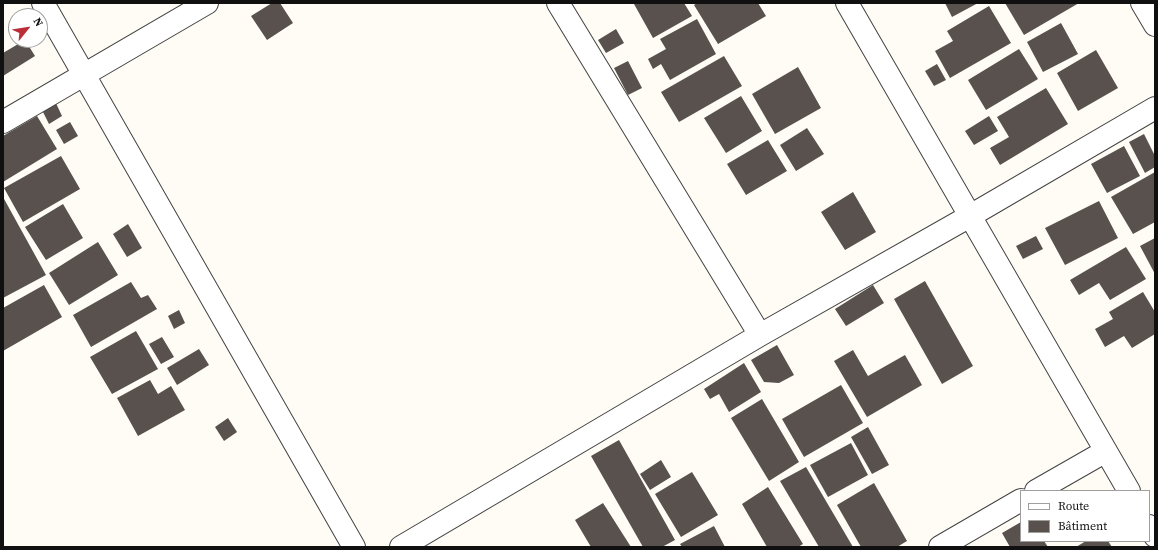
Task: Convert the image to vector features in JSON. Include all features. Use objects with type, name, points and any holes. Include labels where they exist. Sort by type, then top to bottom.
[{"type":"street","points":[[43,3],[354,547]]},
{"type":"street","points":[[3,122],[207,3]]},
{"type":"street","points":[[558,3],[760,335]]},
{"type":"street","points":[[847,3],[1128,490]]},
{"type":"street","points":[[1142,3],[1155,25]]},
{"type":"street","points":[[401,547],[760,335],[970,216],[1155,108]]},
{"type":"street","points":[[1038,490],[1106,451]]},
{"type":"street","points":[[940,547],[1020,501]]},
{"type":"building","points":[[272,3],[280,3],[293,23],[267,40],[251,16]]},
{"type":"building","points":[[684,3],[692,16],[653,38],[634,4]]},
{"type":"building","points":[[697,3],[758,3],[766,16],[718,44],[694,5]]},
{"type":"building","points":[[945,3],[978,3],[952,17]]},
{"type":"building","points":[[1005,3],[1079,3],[1024,35]]},
{"type":"building","points":[[989,6],[1011,43],[950,78],[935,51],[953,41],[947,31]]},
{"type":"building","points":[[697,19],[716,54],[670,80],[661,64],[653,69],[648,59],[666,49],[660,39]]},
{"type":"building","points":[[1061,23],[1078,54],[1043,72],[1027,42]]},
{"type":"building","points":[[616,29],[624,43],[606,53],[598,40]]},
{"type":"building","points":[[11,48],[30,48],[35,56],[3,76],[3,53]]},
{"type":"building","points":[[1019,49],[1038,79],[986,110],[968,80]]},
{"type":"building","points":[[1096,50],[1118,88],[1078,111],[1057,73]]},
{"type":"building","points":[[724,56],[742,86],[679,122],[661,92]]},
{"type":"building","points":[[628,61],[642,88],[628,95],[614,68]]},
{"type":"building","points":[[937,64],[946,80],[934,86],[925,71]]},
{"type":"building","points":[[798,67],[821,108],[775,134],[752,94]]},
{"type":"building","points":[[1046,88],[1068,124],[1000,165],[990,148],[1009,137],[997,117]]},
{"type":"building","points":[[741,96],[762,131],[726,153],[704,118]]},
{"type":"building","points":[[54,99],[62,116],[49,124],[40,106]]},
{"type":"building","points":[[37,116],[57,149],[3,182],[3,136]]},
{"type":"building","points":[[989,116],[998,131],[974,145],[965,131]]},
{"type":"building","points":[[70,122],[78,136],[64,144],[56,130]]},
{"type":"building","points":[[807,128],[824,154],[796,171],[780,145]]},
{"type":"building","points":[[1144,134],[1155,156],[1155,167],[1145,173],[1129,142]]},
{"type":"building","points":[[768,140],[787,171],[746,195],[727,164]]},
{"type":"building","points":[[1124,146],[1140,176],[1107,193],[1091,164]]},
{"type":"building","points":[[61,156],[80,189],[23,222],[4,188]]},
{"type":"building","points":[[1155,172],[1155,222],[1133,234],[1111,197]]},
{"type":"building","points":[[853,192],[876,232],[845,250],[821,212]]},
{"type":"building","points":[[3,197],[46,275],[3,298]]},
{"type":"building","points":[[1099,201],[1118,238],[1065,265],[1045,228]]},
{"type":"building","points":[[63,204],[83,238],[46,260],[25,227]]},
{"type":"building","points":[[128,224],[142,248],[127,257],[113,234]]},
{"type":"building","points":[[1036,236],[1043,249],[1023,259],[1016,246]]},
{"type":"building","points":[[1155,238],[1155,274],[1140,246]]},
{"type":"building","points":[[98,242],[118,275],[69,305],[49,273]]},
{"type":"building","points":[[1126,247],[1146,279],[1110,300],[1099,283],[1079,295],[1070,280]]},
{"type":"building","points":[[925,281],[973,366],[942,384],[894,299]]},
{"type":"building","points":[[131,282],[141,298],[148,295],[157,309],[91,347],[73,315]]},
{"type":"building","points":[[44,285],[62,317],[3,351],[3,308]]},
{"type":"building","points":[[873,285],[884,303],[846,326],[835,309]]},
{"type":"building","points":[[1143,292],[1155,312],[1155,334],[1132,348],[1124,336],[1105,347],[1095,329],[1113,319],[1109,312]]},
{"type":"building","points":[[179,310],[185,323],[174,329],[168,316]]},
{"type":"building","points":[[136,331],[158,369],[112,394],[90,357]]},
{"type":"building","points":[[162,337],[174,357],[161,364],[149,344]]},
{"type":"building","points":[[777,345],[794,375],[779,383],[764,382],[751,360]]},
{"type":"building","points":[[199,349],[209,365],[177,385],[167,368]]},
{"type":"building","points":[[853,350],[868,376],[905,355],[922,385],[867,417],[834,361]]},
{"type":"building","points":[[744,363],[761,392],[729,412],[719,394],[710,399],[704,389]]},
{"type":"building","points":[[150,380],[158,394],[171,386],[185,410],[138,436],[117,398]]},
{"type":"building","points":[[841,385],[863,423],[804,457],[782,419]]},
{"type":"building","points":[[762,399],[799,462],[769,481],[731,418]]},
{"type":"building","points":[[228,418],[237,432],[224,441],[215,427]]},
{"type":"building","points":[[868,427],[889,465],[872,474],[851,437]]},
{"type":"building","points":[[619,440],[675,540],[662,547],[643,547],[591,456]]},
{"type":"building","points":[[851,443],[868,475],[828,497],[810,465]]},
{"type":"building","points":[[661,460],[671,477],[650,490],[640,474]]},
{"type":"building","points":[[806,467],[853,547],[819,547],[780,481]]},
{"type":"building","points":[[692,472],[718,515],[681,537],[655,494]]},
{"type":"building","points":[[874,483],[907,541],[897,547],[861,547],[837,505]]},
{"type":"building","points":[[768,487],[803,544],[798,547],[767,547],[742,504]]},
{"type":"building","points":[[603,503],[631,547],[591,547],[575,520]]},
{"type":"building","points":[[1020,523],[1020,542],[1045,542],[1048,547],[1010,547],[1002,533]]},
{"type":"building","points":[[714,526],[725,547],[682,547],[680,544]]},
{"type":"building","points":[[1084,542],[1109,542],[1112,547],[1076,547]]}]
